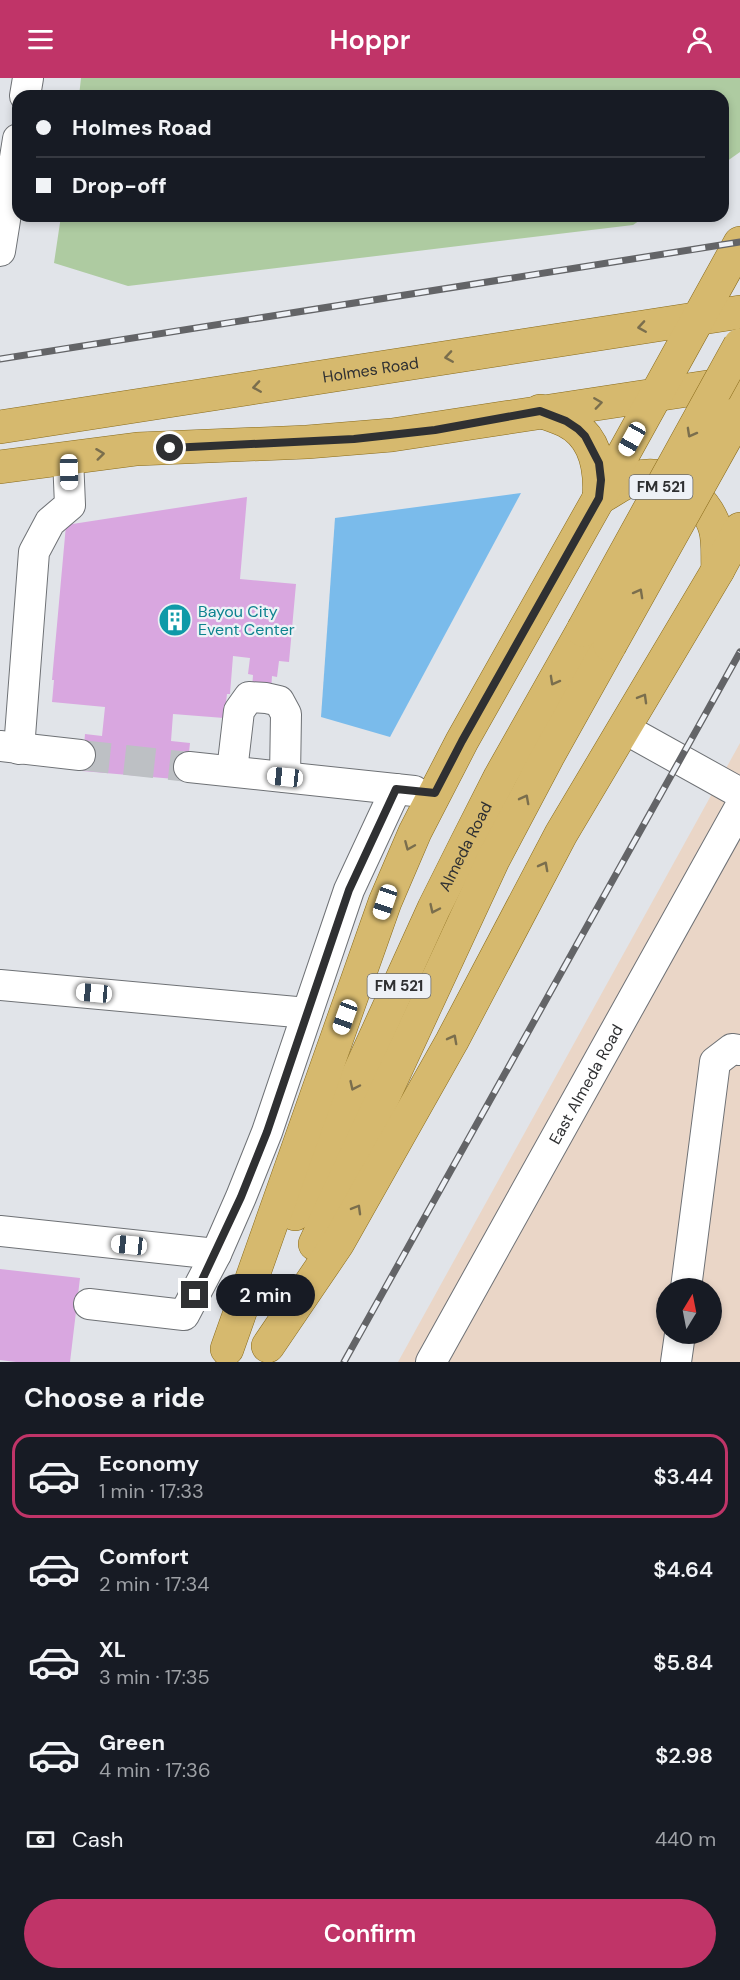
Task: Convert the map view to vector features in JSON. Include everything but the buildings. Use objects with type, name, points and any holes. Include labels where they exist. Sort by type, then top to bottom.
[{"type":"main road","points":[[224,1356],[385,902],[415,832],[462,741],[740,243]]},
{"type":"main road","name":"Holmes Road","points":[[0,427],[740,312]]},
{"type":"main road","name":"Almeda Road","points":[[264,1354],[488,870],[548,756],[596,637],[740,345]]},
{"type":"main road","points":[[0,466],[137,449],[354,439],[435,430],[540,411],[656,396],[740,382]]},
{"type":"main road","points":[[540,411],[566,421],[585,436],[599,463],[601,480],[599,498]]},
{"type":"main road","points":[[0,445],[86,429],[97,412]]},
{"type":"main road","name":"Almeda Road","points":[[224,1356],[270,1267],[434,908],[500,777],[596,637],[740,412]]},
{"type":"main road","points":[[599,498],[636,478],[656,476],[681,485],[708,512],[716,530],[718,570]]},
{"type":"main road","points":[[264,1354],[338,1243],[452,1041],[561,834],[625,729],[740,530]]},
{"type":"street","points":[[0,251],[12,176]]},
{"type":"street","points":[[68,458],[70,506],[50,522],[34,552],[9,748],[80,755]]},
{"type":"street","points":[[232,771],[239,711],[249,698],[266,698],[279,701],[286,714],[285,777]]},
{"type":"street","points":[[625,729],[740,793]]},
{"type":"street","points":[[189,767],[435,793]]},
{"type":"street","points":[[89,1304],[184,1315],[216,1254],[241,1197],[267,1132],[349,890],[396,789]]},
{"type":"street","name":"East Almeda Road","points":[[431,1362],[740,807]]},
{"type":"street","points":[[0,985],[307,1013]]},
{"type":"street","points":[[687,1278],[715,1062],[732,1049],[740,1050]]},
{"type":"street","points":[[267,1132],[300,1142]]},
{"type":"street","points":[[0,1231],[216,1254]]},
{"type":"street","points":[[676,1362],[679,1344]]},
{"type":"shaded area","points":[[740,743],[740,1362],[398,1362]]},
{"type":"green space","points":[[81,78],[740,78],[740,152],[729,160],[729,90],[80,90]]},
{"type":"green space","points":[[60,222],[637,222],[633,225],[128,286],[54,263]]},
{"type":"water","points":[[521,493],[390,737],[321,717],[335,518]]},
{"type":"tunnel","points":[[80,755],[189,767]]},
{"type":"railway","points":[[0,359],[740,242]]},
{"type":"railway","points":[[344,1362],[740,652]]},
{"type":"place","name":"Bayou City Event Center","points":[[175,620]]},
{"type":"route","points":[[170,448],[354,439],[435,430],[540,411],[566,421],[585,436],[599,463],[601,480],[599,498],[435,793],[396,789],[349,890],[267,1132],[216,1254],[195,1295]]}]
